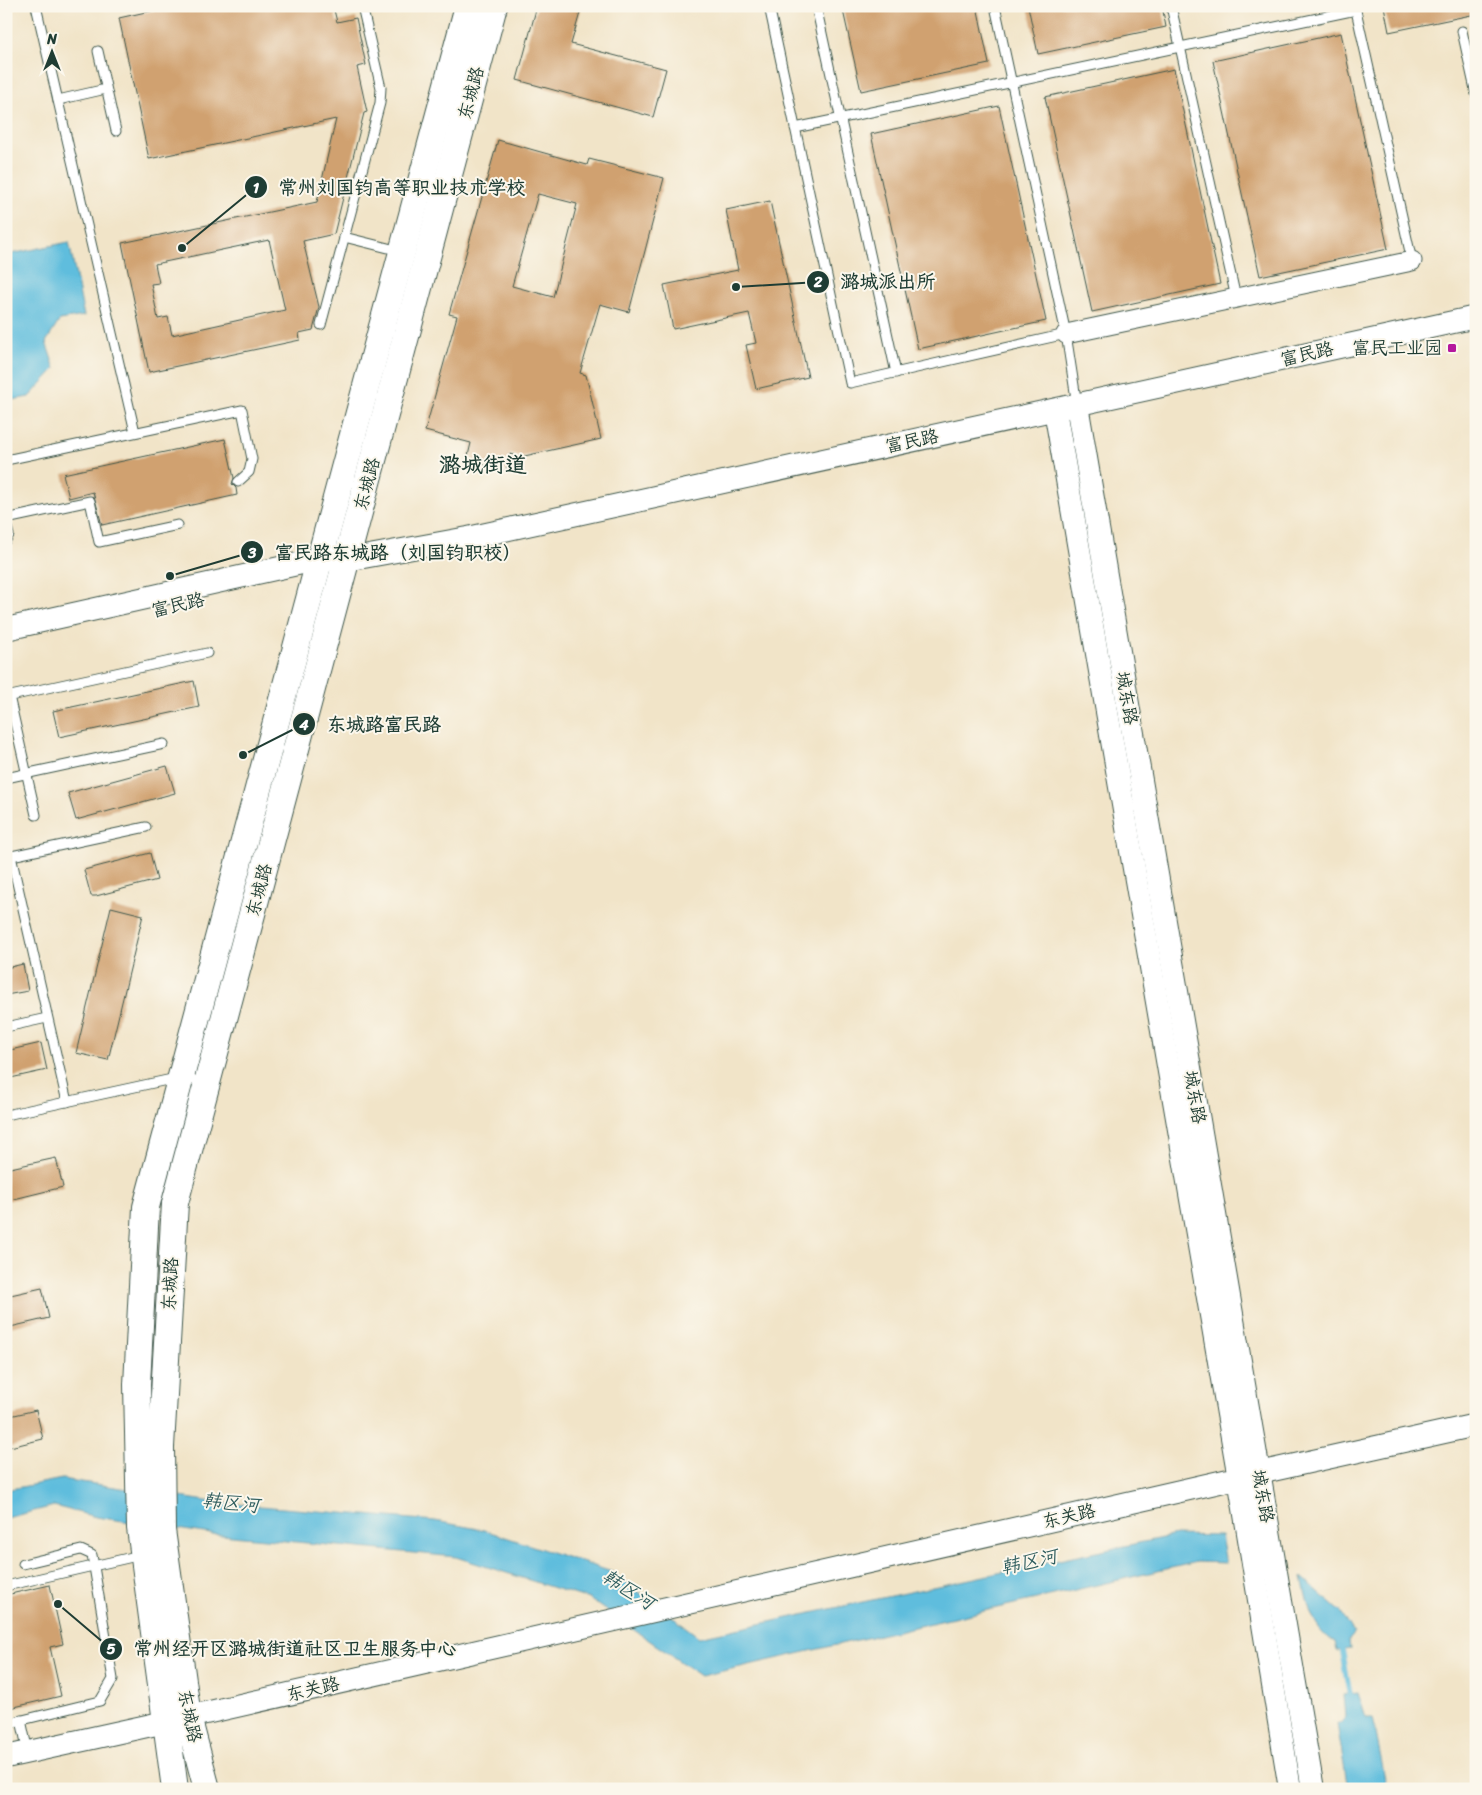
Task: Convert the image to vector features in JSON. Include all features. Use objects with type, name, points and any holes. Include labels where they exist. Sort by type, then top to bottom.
[{"type":"main road","name":"东城路","points":[[175,1789],[177,1720],[151,1529],[150,1490],[137,1385],[146,1207],[468,6]]},
{"type":"main road","name":"东城路","points":[[150,1490],[161,1447],[175,1203],[494,6]]},
{"type":"main road","name":"东城路","points":[[151,1529],[144,1554],[177,1720],[207,1789]]},
{"type":"street","points":[[1066,334],[1412,261]]},
{"type":"street","name":"富民路","points":[[6,643],[347,560],[468,538],[1476,317]]},
{"type":"street","name":"城东路","points":[[1077,405],[1249,1476],[1290,1789]]},
{"type":"street","name":"城东路","points":[[1055,410],[1249,1476],[1313,1789]]},
{"type":"street","name":"富民路","points":[[6,629],[318,567]]},
{"type":"street","name":"东关路","points":[[6,1757],[177,1720],[663,1608],[1476,1425]]},
{"type":"lane","points":[[36,6],[135,432]]},
{"type":"lane","points":[[320,325],[380,103],[381,88],[362,6]]},
{"type":"lane","points":[[769,6],[850,383],[1066,334]]},
{"type":"lane","points":[[816,6],[896,373]]},
{"type":"lane","points":[[995,6],[1066,334],[1077,405]]},
{"type":"lane","points":[[1171,6],[1236,298]]},
{"type":"lane","points":[[795,128],[1356,8],[1412,261]]},
{"type":"lane","points":[[1462,31],[1476,94]]},
{"type":"lane","points":[[98,51],[116,131]]},
{"type":"lane","points":[[58,100],[106,89]]},
{"type":"lane","points":[[344,237],[402,251]]},
{"type":"lane","points":[[6,460],[242,410],[252,459],[249,472],[238,482]]},
{"type":"lane","points":[[6,540],[9,535],[6,521],[90,501],[99,542],[178,525]]},
{"type":"lane","points":[[36,815],[7,697],[207,653]]},
{"type":"lane","points":[[6,778],[164,744]]},
{"type":"lane","points":[[67,1102],[8,857],[146,826]]},
{"type":"lane","points":[[6,1027],[47,1018]]},
{"type":"lane","points":[[6,1115],[181,1077],[207,1083]]},
{"type":"lane","points":[[6,1724],[100,1701],[113,1680],[92,1555],[81,1550],[23,1564]]},
{"type":"lane","points":[[6,1586],[144,1554]]},
{"type":"lane","points":[[21,1720],[28,1752]]},
{"type":"water","points":[[69,242],[84,316],[60,320],[46,342],[55,369],[29,397],[6,401],[6,255]]},
{"type":"water","points":[[62,1479],[213,1502],[435,1521],[484,1530],[612,1572],[699,1637],[1176,1535],[1221,1536],[1226,1563],[1197,1562],[701,1676],[589,1599],[456,1557],[211,1534],[96,1517],[54,1506],[6,1518],[6,1490]]},
{"type":"water","points":[[1302,1577],[1341,1612],[1354,1634],[1349,1640],[1350,1649],[1337,1651],[1335,1642],[1327,1637],[1315,1623]]},
{"type":"water","points":[[1358,1693],[1365,1715],[1367,1718],[1373,1718],[1387,1789],[1348,1789],[1337,1724],[1342,1723],[1345,1717],[1343,1695]]},
{"type":"building","points":[[173,6],[333,6],[337,22],[356,18],[366,65],[357,67],[367,112],[364,113],[334,234],[303,241],[319,307],[313,330],[299,333],[300,340],[149,372],[122,243],[317,202],[336,119],[149,159],[119,18]],"holes":[[[269,240],[285,310],[172,335],[168,317],[158,319],[151,284],[159,283],[155,264]]]},
{"type":"building","points":[[537,6],[582,6],[571,44],[666,69],[653,117],[517,80]]},
{"type":"building","points":[[842,6],[977,6],[989,64],[861,91]]},
{"type":"building","points":[[1028,6],[1162,6],[1166,27],[1038,54]]},
{"type":"building","points":[[1384,6],[1476,6],[1476,14],[1389,32]]},
{"type":"building","points":[[1341,33],[1388,249],[1260,276],[1213,61]]},
{"type":"building","points":[[1174,69],[1220,284],[1092,312],[1045,97]]},
{"type":"building","points":[[999,106],[1046,321],[918,349],[871,134]]},
{"type":"building","points":[[498,140],[587,165],[589,159],[664,178],[629,312],[600,304],[580,373],[586,375],[601,439],[520,457],[510,454],[506,471],[467,460],[471,443],[425,431],[457,316],[449,314]],"holes":[[[538,194],[577,204],[553,297],[512,286]]]},
{"type":"building","points":[[770,201],[808,377],[756,389],[746,345],[756,343],[749,313],[673,329],[664,285],[738,270],[726,210]]},
{"type":"building","points":[[225,439],[234,478],[232,484],[236,488],[237,495],[102,525],[93,492],[69,498],[63,474]]},
{"type":"building","points":[[194,681],[199,707],[59,737],[53,711]]},
{"type":"building","points":[[167,766],[175,793],[76,820],[68,793]]},
{"type":"building","points":[[150,853],[157,880],[91,896],[84,870]]},
{"type":"building","points":[[111,907],[143,915],[108,1060],[76,1053]]},
{"type":"building","points":[[23,964],[28,991],[6,995],[6,968]]},
{"type":"building","points":[[41,1043],[47,1070],[6,1079],[6,1051]]},
{"type":"building","points":[[56,1158],[63,1187],[6,1201],[6,1169]]},
{"type":"building","points":[[42,1288],[49,1318],[6,1328],[6,1296]]},
{"type":"building","points":[[36,1410],[43,1439],[6,1448],[6,1417]]},
{"type":"building","points":[[50,1585],[63,1644],[50,1647],[61,1696],[6,1709],[6,1595]]},
{"type":"waterway","name":"韩区河","points":[[1341,1643],[1351,1699]]},
{"type":"place","name":"常州刘国钧高等职业技术学校","points":[[182,248]]},
{"type":"place","name":"潞城派出所","points":[[736,287]]},
{"type":"place","name":"富民工业园","points":[[1452,348]]},
{"type":"place","name":"富民路东城路（刘国钧职校）","points":[[170,576]]},
{"type":"place","name":"东城路富民路","points":[[243,755]]},
{"type":"place","name":"常州经开区潞城街道社区卫生服务中心","points":[[58,1604]]},
{"type":"district","name":"潞城街道","points":[[483,464]]}]
